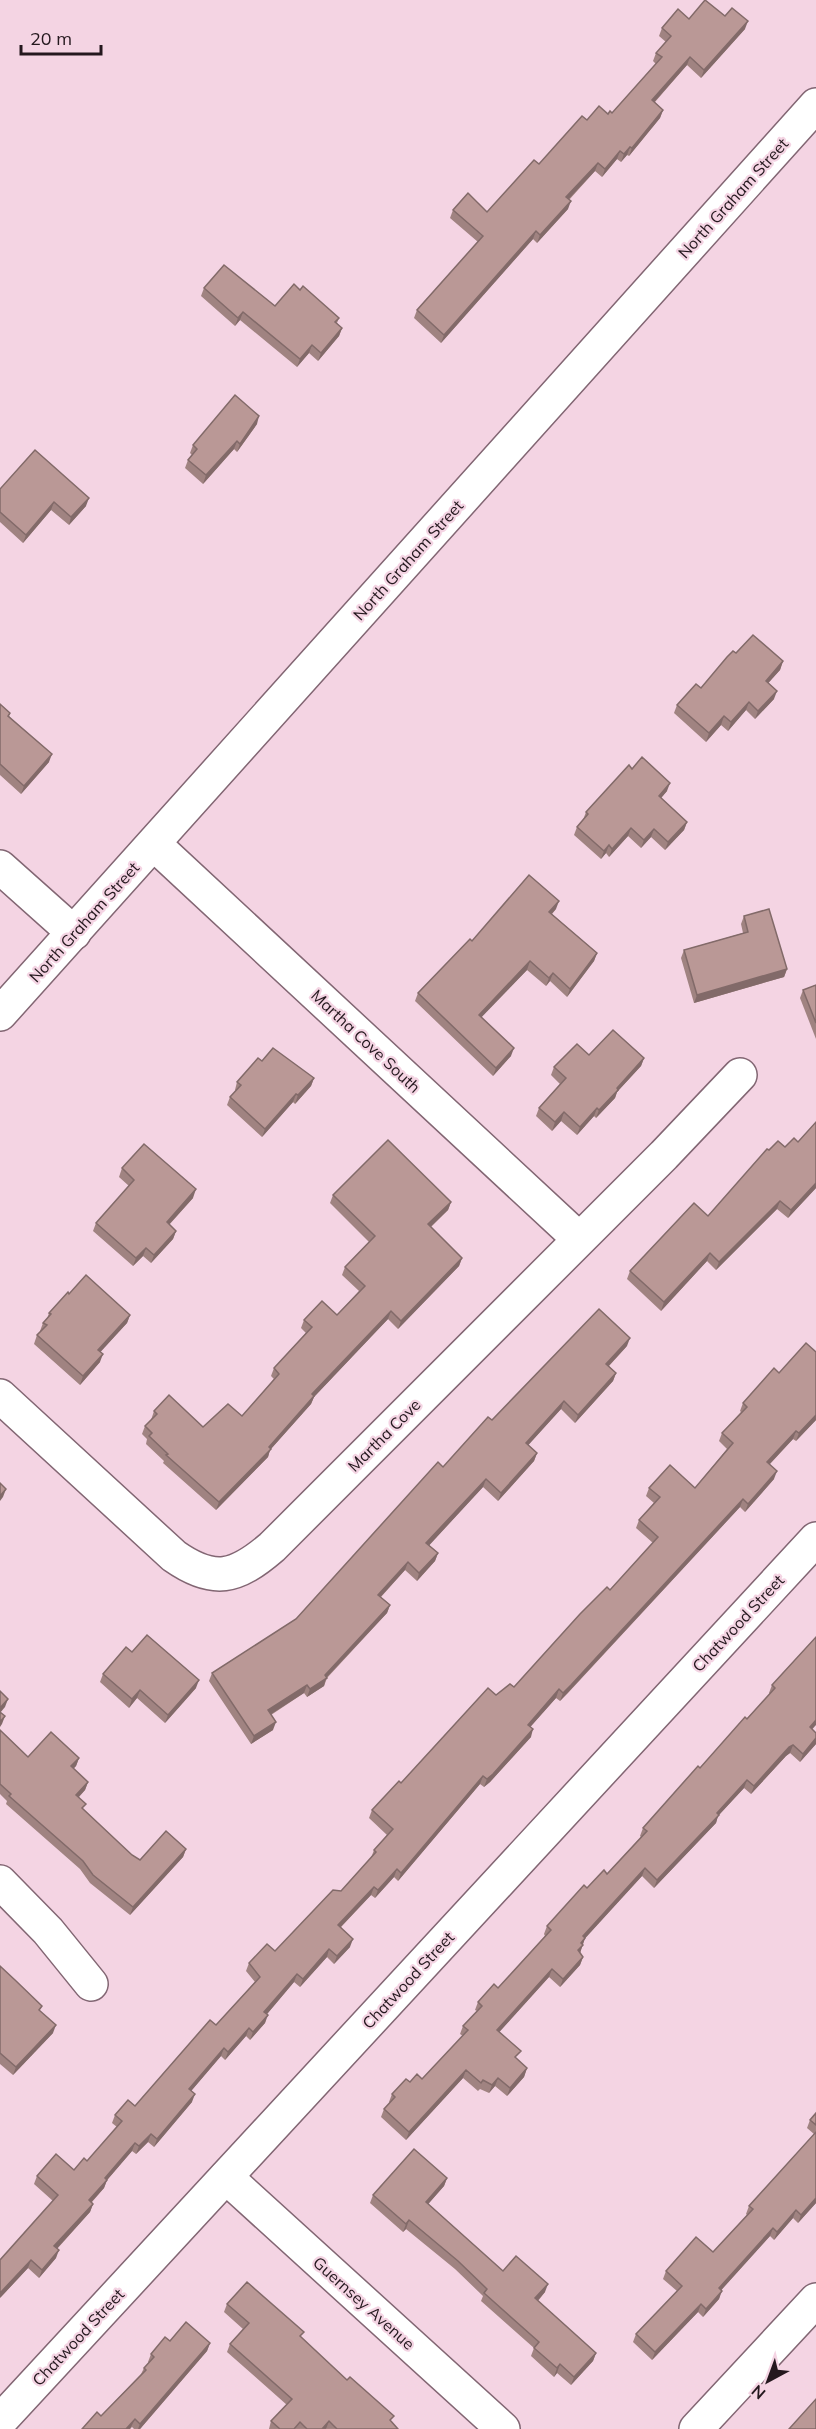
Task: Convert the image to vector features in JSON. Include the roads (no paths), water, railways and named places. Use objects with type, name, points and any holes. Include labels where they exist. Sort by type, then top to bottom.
[{"type":"street","name":"North Graham Street","points":[[0,1014],[816,105]]},
{"type":"street","name":"Martha Cove South","points":[[154,844],[578,1238]]},
{"type":"street","points":[[0,867],[74,933]]},
{"type":"street","name":"Martha Cove","points":[[0,1396],[174,1556],[204,1574],[231,1573],[253,1564],[578,1238],[664,1155],[740,1075]]},
{"type":"street","name":"Chatwood Street","points":[[0,2421],[816,1539]]},
{"type":"street","points":[[0,1882],[48,1931],[90,1984]]},
{"type":"street","name":"Guernsey Avenue","points":[[226,2177],[503,2429]]},
{"type":"street","points":[[696,2429],[816,2300]]}]
